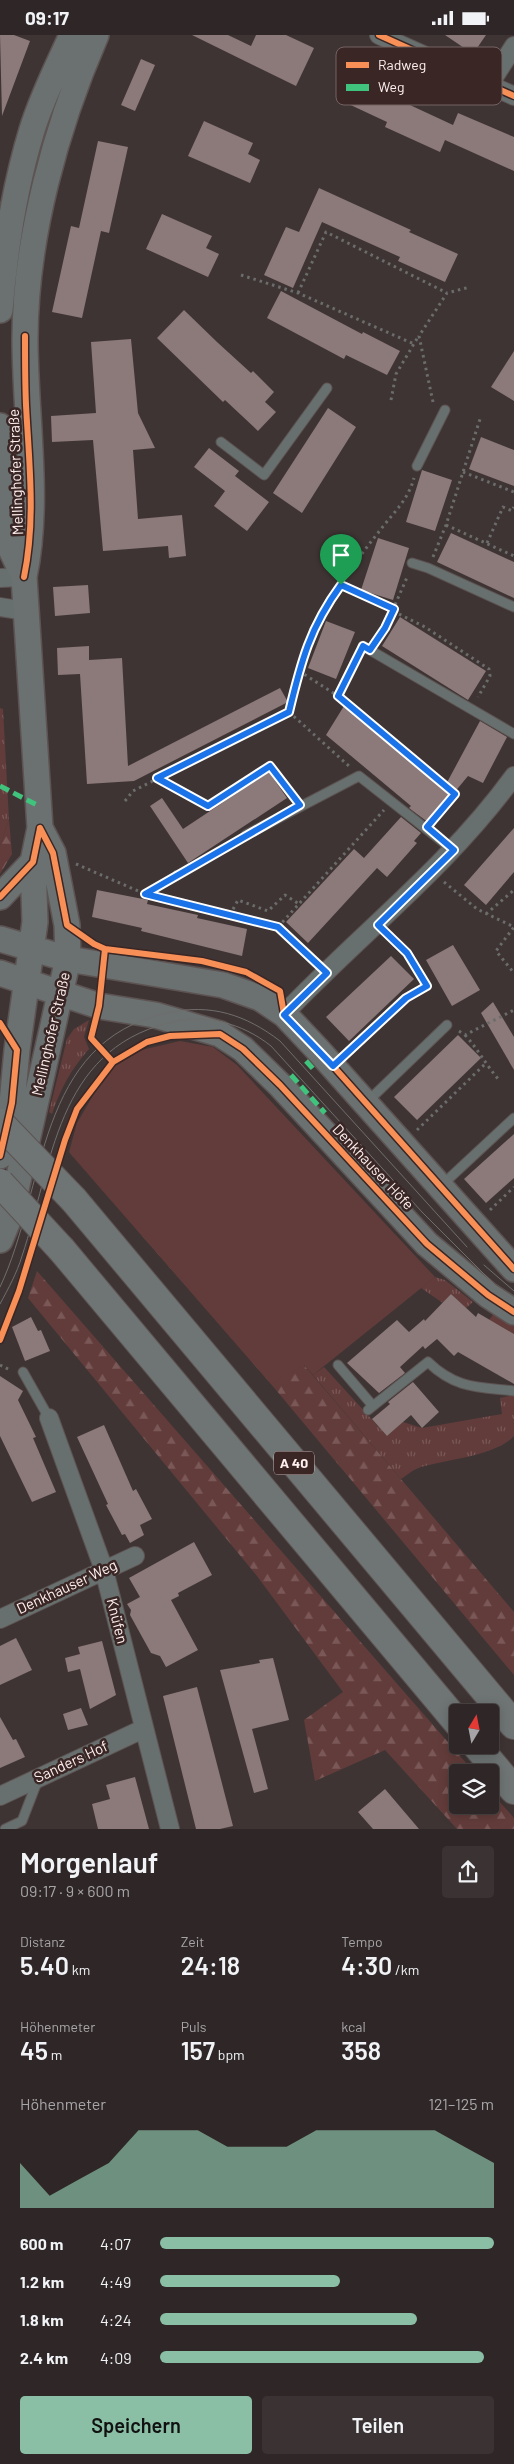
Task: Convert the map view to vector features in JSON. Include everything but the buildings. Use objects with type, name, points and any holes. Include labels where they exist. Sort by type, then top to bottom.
[{"type":"highway","name":"A 40","points":[[0,1123],[74,1200],[514,1725]]},
{"type":"highway","name":"A 40","points":[[0,1183],[62,1250],[449,1712]]},
{"type":"highway","points":[[484,1754],[514,1790]]},
{"type":"main road","points":[[0,310],[5,249],[32,129],[72,35]]},
{"type":"main road","name":"Mellinghofer Straße","points":[[12,577],[30,543],[32,505],[26,403],[25,336],[30,270],[40,207],[65,115],[96,35]]},
{"type":"main road","name":"Mellinghofer Straße","points":[[0,426],[7,534],[12,577],[26,611],[43,857],[32,950],[17,1049],[12,1103],[0,1156]]},
{"type":"main road","points":[[0,897],[43,857]]},
{"type":"main road","name":"Mellinghofer Straße","points":[[0,1240],[10,1216],[62,995],[68,959],[67,925],[43,857]]},
{"type":"main road","points":[[0,939],[32,950],[68,959],[223,985],[260,998],[284,1015],[333,1066],[473,1226],[514,1269]]},
{"type":"main road","name":"Denkhauser Höfe","points":[[0,973],[99,1006],[177,1021],[220,1034],[243,1049],[280,1085],[427,1244],[488,1295],[514,1312]]},
{"type":"main road","points":[[0,1023],[17,1049]]},
{"type":"street","points":[[380,35],[406,47]]},
{"type":"street","points":[[502,65],[514,46]]},
{"type":"street","points":[[502,91],[514,96]]},
{"type":"street","points":[[0,607],[26,611]]},
{"type":"street","points":[[284,1015],[432,873],[454,850],[514,776]]},
{"type":"street","name":"Knüfen","points":[[49,1418],[104,1570],[170,1829]]},
{"type":"street","name":"Denkhauser Weg","points":[[0,1619],[135,1556]]},
{"type":"street","name":"Sanders Hof","points":[[0,1796],[143,1729]]},
{"type":"lane","points":[[221,442],[264,475],[327,388]]},
{"type":"lane","points":[[417,466],[445,410]]},
{"type":"lane","points":[[412,563],[428,568],[514,607]]},
{"type":"lane","points":[[366,648],[514,734]]},
{"type":"lane","points":[[246,835],[300,805],[359,776],[427,827],[454,850]]},
{"type":"lane","points":[[366,1103],[447,1025]]},
{"type":"lane","points":[[440,1187],[514,1118]]},
{"type":"lane","points":[[338,1365],[370,1408],[428,1362],[438,1372],[461,1384],[514,1391]]},
{"type":"lane","points":[[23,1372],[49,1418]]},
{"type":"lane","points":[[6,1829],[22,1821],[39,1777]]},
{"type":"path","points":[[298,293],[326,232],[447,293],[470,287]]},
{"type":"path","points":[[241,275],[298,293],[414,344]]},
{"type":"path","points":[[391,400],[396,374],[447,293]]},
{"type":"path","points":[[419,336],[435,408]]},
{"type":"path","points":[[428,568],[446,525],[481,415]]},
{"type":"path","points":[[125,801],[132,791],[289,712],[310,636],[324,609],[380,529],[403,503],[410,491],[417,466]]},
{"type":"path","points":[[463,472],[514,492]]},
{"type":"path","points":[[487,543],[503,507],[512,511],[514,507]]},
{"type":"path","points":[[446,525],[514,556]]},
{"type":"path","points":[[338,696],[366,648],[385,628],[412,563]]},
{"type":"path","points":[[341,585],[394,609],[488,669],[490,676],[471,709]]},
{"type":"path","points":[[299,671],[338,696],[455,794],[427,827]]},
{"type":"path","points":[[289,712],[359,776]]},
{"type":"path","points":[[157,778],[208,806],[270,766],[300,805]]},
{"type":"path","points":[[278,927],[382,813]]},
{"type":"path","points":[[145,894],[246,835]]},
{"type":"path","points":[[43,857],[145,894],[278,927],[327,973]]},
{"type":"path","points":[[174,871],[178,875]]},
{"type":"path","points":[[432,873],[486,913],[514,927],[496,951],[514,973]]},
{"type":"path","points":[[486,913],[514,890]]},
{"type":"path","points":[[230,915],[238,900],[268,911],[285,895],[299,904]]},
{"type":"path","points":[[333,1066],[406,998],[428,988],[407,953],[378,925]]},
{"type":"path","points":[[465,1035],[514,1010]]},
{"type":"path","points":[[447,1025],[465,1035],[482,1055],[485,1064],[499,1080]]},
{"type":"path","points":[[402,1144],[485,1064]]},
{"type":"path","points":[[473,1226],[514,1187]]},
{"type":"green space","points":[[0,708],[3,709],[9,820],[0,845]]},
{"type":"green space","points":[[9,820],[12,854],[0,874],[0,845]]},
{"type":"green space","points":[[89,1020],[84,1037],[89,1049],[67,1079],[52,1114],[49,1112],[67,1039],[74,1029]]},
{"type":"green space","points":[[180,1041],[213,1047],[237,1065],[435,1277],[313,1375],[304,1365],[271,1384],[69,1152],[77,1123],[95,1092],[116,1064],[137,1051]]},
{"type":"green space","points":[[69,1152],[304,1365],[514,1612],[514,1675],[271,1384]]},
{"type":"green space","points":[[37,1271],[449,1743],[449,1754],[458,1754],[467,1764],[449,1764],[449,1814],[499,1814],[499,1801],[514,1818],[514,1829],[457,1829],[385,1750],[315,1781],[304,1720],[343,1692],[257,1576],[28,1298]]},
{"type":"green space","points":[[435,1277],[445,1280],[473,1302],[466,1308],[451,1294],[443,1303],[421,1288]]},
{"type":"green space","points":[[496,1311],[514,1322],[514,1334],[489,1320]]},
{"type":"green space","points":[[324,1367],[387,1436],[403,1422],[422,1428],[502,1414],[500,1398],[514,1395],[514,1436],[506,1443],[495,1448],[470,1456],[421,1467],[401,1479],[313,1375]]},
{"type":"tram line","points":[[0,1287],[15,1248],[52,1124],[69,1086],[92,1054],[124,1029],[167,1013],[183,1010],[213,1011],[241,1018],[280,1041],[467,1247]]},
{"type":"tram line","points":[[0,1304],[20,1262],[52,1149],[65,1115],[81,1085],[102,1059],[131,1038],[168,1023],[196,1019],[222,1022],[235,1026],[248,1031],[271,1046],[422,1212],[500,1290],[514,1301]]},
{"type":"tram line","points":[[484,1265],[514,1291]]},
{"type":"marked path","points":[[0,786],[37,805]]},
{"type":"marked path","points":[[306,1061],[315,1071]]},
{"type":"marked path","points":[[291,1075],[325,1113]]},
{"type":"cycle path","points":[[379,35],[406,47]]},
{"type":"cycle path","points":[[502,91],[514,96]]},
{"type":"cycle path","points":[[24,577],[28,555],[31,512],[25,336]]},
{"type":"cycle path","points":[[40,828],[53,853],[67,925],[94,944],[105,949],[99,1006],[91,1038],[113,1062]]},
{"type":"cycle path","points":[[0,897],[33,862],[40,828]]},
{"type":"cycle path","points":[[105,949],[202,961],[246,972],[280,991],[284,1014],[333,1066],[514,1269]]},
{"type":"cycle path","points":[[0,1023],[17,1050],[12,1103],[0,1156]]},
{"type":"cycle path","points":[[0,1340],[19,1291],[65,1140],[77,1109],[113,1062],[147,1042],[170,1036],[220,1034],[243,1049],[280,1085],[427,1244],[488,1295],[514,1312]]},
{"type":"route","points":[[341,585],[394,609],[385,628],[370,650],[363,646],[338,696],[455,794],[427,827],[454,850],[378,925],[407,953],[427,986],[406,998],[333,1066],[284,1015],[307,990],[327,973],[304,949],[278,927],[145,894],[300,805],[270,766],[208,806],[157,778],[289,712],[310,636],[324,609],[341,585]]}]
